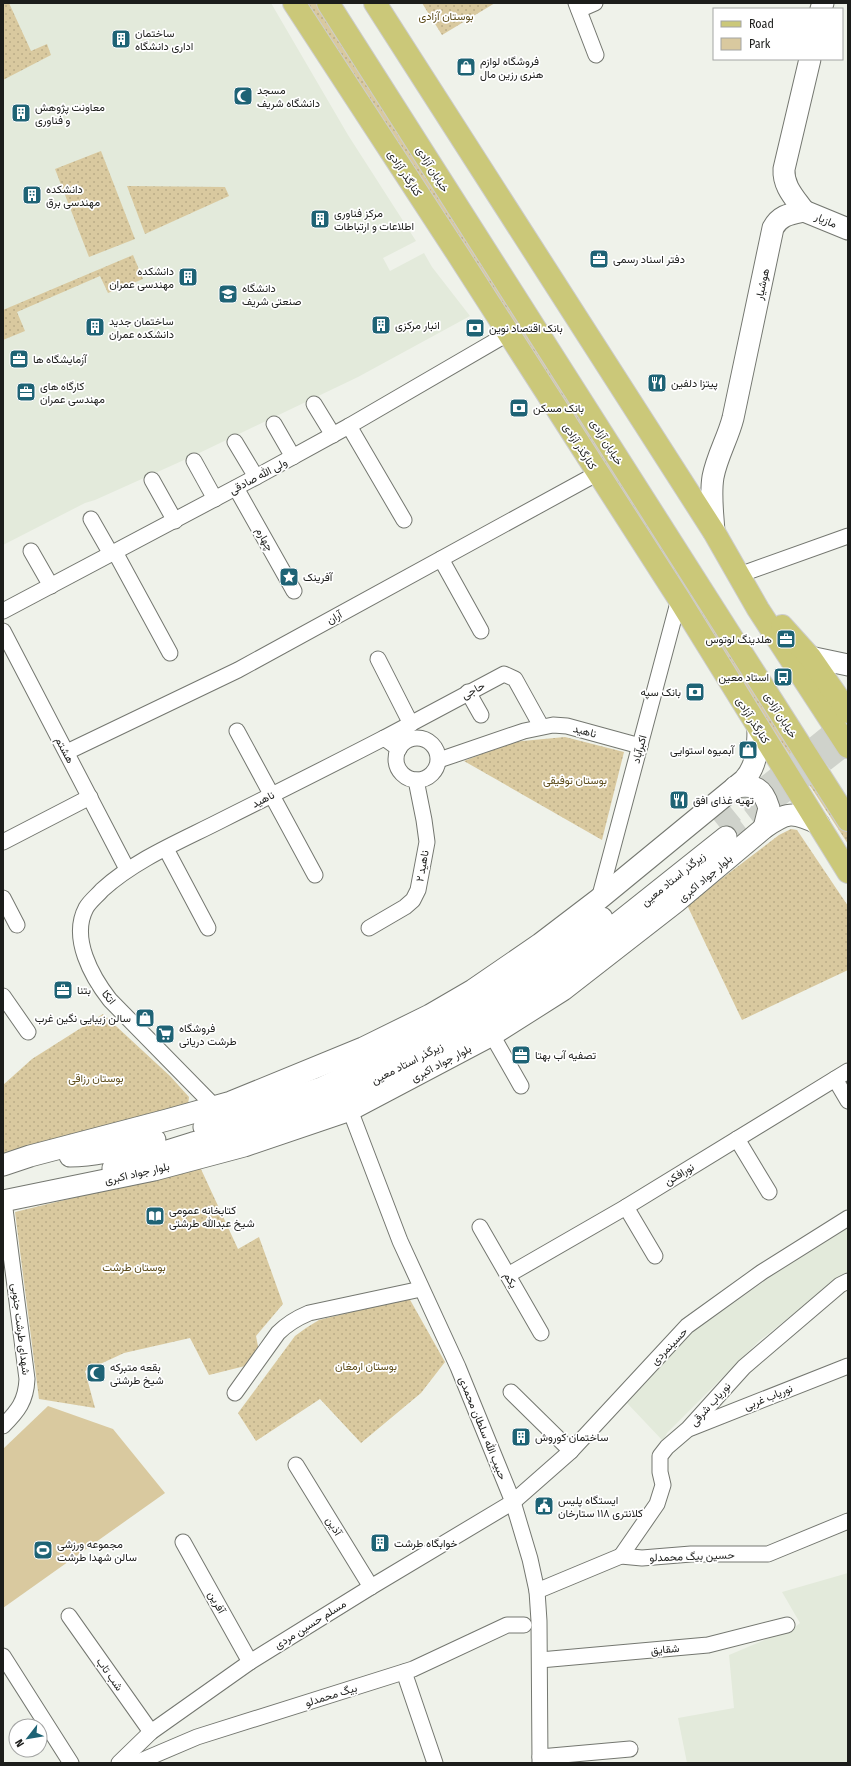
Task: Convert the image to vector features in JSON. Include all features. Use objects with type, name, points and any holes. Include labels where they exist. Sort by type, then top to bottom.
[{"type":"main road","name":"کنارگذر آزادی","points":[[294,3],[679,599],[848,872]]},
{"type":"main road","points":[[302,3],[312,33]]},
{"type":"main road","name":"خیابان آزادی","points":[[328,3],[848,820]]},
{"type":"main road","points":[[375,3],[714,532],[758,609],[848,747]]},
{"type":"main road","points":[[804,211],[786,186],[784,169],[810,60]]},
{"type":"main road","name":"هوشیار","points":[[714,532],[711,492],[713,476],[733,418],[773,228],[778,220],[783,216],[804,211]]},
{"type":"main road","name":"مازیار","points":[[804,211],[848,229]]},
{"type":"main road","points":[[758,609],[782,627],[810,657],[848,712]]},
{"type":"main road","points":[[810,657],[848,665]]},
{"type":"main road","points":[[3,1165],[30,1156],[215,1107],[363,1048],[443,1008],[500,972],[599,898],[735,787],[750,773],[758,746],[758,728]]},
{"type":"main road","points":[[735,787],[748,785],[762,793],[769,808],[764,828]]},
{"type":"main road","name":"بلوار جواد اکبری","points":[[4,1201],[169,1166],[244,1146],[350,1110],[492,1035],[569,986],[676,902],[779,817],[791,814],[806,817],[819,824]]},
{"type":"main road","name":"زیرگذر استاد معین","points":[[30,1156],[85,1156],[190,1131],[320,1088],[380,1061],[413,1045],[519,981],[627,899],[722,831],[549,978],[500,1011],[421,1058],[339,1096],[275,1122],[144,1157],[39,1194]]},
{"type":"street","points":[[595,3],[578,6],[596,55]]},
{"type":"street","name":"ولی الله صادقی","points":[[3,611],[175,521],[350,426],[509,334]]},
{"type":"street","points":[[314,404],[333,435]]},
{"type":"street","points":[[274,424],[293,457]]},
{"type":"street","points":[[350,426],[404,520]]},
{"type":"street","points":[[235,442],[256,477]]},
{"type":"street","points":[[194,461],[215,499]]},
{"type":"street","name":"آران","points":[[66,752],[238,670],[598,473]]},
{"type":"street","points":[[152,480],[175,521]]},
{"type":"street","name":"چهارم","points":[[236,488],[294,591]]},
{"type":"street","points":[[92,519],[170,653]]},
{"type":"street","points":[[739,575],[848,536]]},
{"type":"street","points":[[31,551],[51,586]]},
{"type":"street","points":[[442,559],[481,631]]},
{"type":"street","name":"اکبرآباد","points":[[599,898],[679,599]]},
{"type":"street","name":"هشتم","points":[[3,631],[127,869]]},
{"type":"street","points":[[378,659],[411,724]]},
{"type":"street","name":"حاجی","points":[[384,738],[504,674],[515,679],[541,726]]},
{"type":"street","points":[[468,692],[481,715]]},
{"type":"street","name":"ناهید","points":[[438,760],[541,726],[553,725],[567,726],[640,746]]},
{"type":"street","points":[[238,731],[315,875]]},
{"type":"street","points":[[384,738],[399,749]]},
{"type":"street","name":"ناهید","points":[[127,869],[384,738]]},
{"type":"street","points":[[423,739],[430,742],[434,747],[438,760],[437,767],[429,777],[416,780],[409,779],[399,769],[396,756],[403,744],[409,740],[423,739]]},
{"type":"street","name":"ناهید ۲","points":[[369,928],[405,907],[413,900],[418,890],[427,842],[416,780]]},
{"type":"street","points":[[3,842],[90,797]]},
{"type":"street","points":[[166,849],[208,928]]},
{"type":"street","name":"اتکا","points":[[127,869],[92,900],[86,908],[80,926],[82,942],[88,963],[102,989],[110,1000],[215,1107]]},
{"type":"street","points":[[3,898],[17,925]]},
{"type":"street","points":[[4,1000],[28,1032]]},
{"type":"street","points":[[492,1035],[521,1086]]},
{"type":"street","points":[[842,1075],[848,1101]]},
{"type":"street","name":"نورافکن","points":[[508,1275],[626,1207],[842,1075]]},
{"type":"street","name":"حبیب الله سلطان محمدی","points":[[350,1110],[400,1241],[458,1367],[513,1502],[530,1559],[537,1591],[540,1660],[540,1760]]},
{"type":"street","points":[[737,1139],[769,1192]]},
{"type":"street","name":"شهدای طرشت جنوبی","points":[[3,1426],[16,1413],[27,1392],[27,1379],[4,1201]]},
{"type":"street","points":[[626,1207],[655,1256]]},
{"type":"street","name":"حسینمردی","points":[[513,1502],[571,1451],[687,1326],[762,1272],[848,1218]]},
{"type":"street","name":"یکم","points":[[480,1227],[541,1333]]},
{"type":"street","name":"نوریاب شرقی","points":[[621,1556],[657,1504],[663,1485],[660,1472],[660,1456],[667,1446],[688,1429],[744,1368],[840,1285],[848,1281]]},
{"type":"street","points":[[235,1393],[278,1333],[286,1325],[299,1317],[309,1312],[421,1288]]},
{"type":"street","name":"نوریاب غربی","points":[[688,1429],[848,1366]]},
{"type":"street","points":[[511,1392],[571,1451]]},
{"type":"street","name":"آذین","points":[[296,1465],[371,1586]]},
{"type":"street","name":"مسلم حسین مردی","points":[[119,1763],[151,1732],[250,1662],[371,1586],[513,1502]]},
{"type":"street","name":"حسین بیگ محمدلو","points":[[537,1591],[621,1556],[642,1558],[691,1554],[768,1554],[848,1521]]},
{"type":"street","name":"آفرین","points":[[183,1542],[250,1662]]},
{"type":"street","name":"شب تاب","points":[[69,1616],[151,1732]]},
{"type":"street","name":"بیگ محمدلو","points":[[136,1763],[197,1737],[423,1665],[507,1625],[524,1624]]},
{"type":"street","name":"شقایق","points":[[540,1660],[708,1645],[787,1625]]},
{"type":"street","points":[[3,1656],[71,1763]]},
{"type":"street","points":[[404,1672],[435,1763]]},
{"type":"street","points":[[540,1760],[630,1749]]},
{"type":"shaded area","name":"دانشگاه صنعتی شریف","points":[[3,3],[271,3],[348,135],[416,241],[383,258],[390,271],[424,253],[432,267],[470,316],[358,377],[193,456],[95,500],[85,503],[3,545]]},
{"type":"shaded area","points":[[848,1228],[848,1271],[759,1341],[667,1433],[663,1441],[627,1403],[695,1330],[783,1268]]},
{"type":"shaded area","points":[[848,1573],[848,1763],[687,1763],[678,1718],[734,1708],[729,1655],[795,1627],[800,1623],[782,1592]]},
{"type":"green space","points":[[3,3],[9,3],[31,51],[47,44],[51,55],[3,80]]},
{"type":"green space","points":[[307,3],[318,3],[848,830],[848,844],[649,539]]},
{"type":"green space","name":"بوستان آزادی","points":[[422,3],[495,3],[442,35]]},
{"type":"green space","points":[[101,151],[135,239],[89,257],[55,169]]},
{"type":"green space","points":[[127,186],[225,187],[229,196],[145,234]]},
{"type":"green space","points":[[133,255],[143,279],[108,293],[100,276],[17,312],[25,331],[3,340],[3,310]]},
{"type":"green space","name":"بوستان توفیقی","points":[[565,737],[624,752],[602,840],[464,761],[512,742]]},
{"type":"green space","points":[[791,829],[797,830],[848,906],[848,970],[742,1020],[687,905],[779,835]]},
{"type":"green space","name":"بوستان رزاقی","points":[[103,1014],[170,1076],[189,1097],[188,1105],[3,1154],[3,1085],[32,1059]]},
{"type":"green space","name":"بوستان طرشت","points":[[200,1167],[238,1249],[259,1237],[283,1304],[256,1336],[261,1362],[209,1375],[190,1338],[124,1353],[85,1371],[95,1408],[39,1399],[15,1212]]},
{"type":"green space","name":"بوستان ارمغان","points":[[409,1298],[445,1362],[421,1393],[361,1443],[320,1399],[256,1441],[238,1413],[295,1336],[319,1320]]},
{"type":"green space","name":"مجموعه ورزشی سالن شهدا طرشت","points":[[48,1406],[113,1429],[165,1493],[3,1608],[3,1449]]},
{"type":"tunnel","points":[[718,825],[848,720]]},
{"type":"tunnel","points":[[726,837],[848,743]]},
{"type":"place","name":"ساختمان اداری دانشگاه","points":[[121,39]]},
{"type":"place","name":"فروشگاه لوازم هنری رزین مال","points":[[466,67]]},
{"type":"place","name":"مسجد دانشگاه شریف","points":[[243,96]]},
{"type":"place","name":"معاونت پژوهش و فناوری","points":[[21,113]]},
{"type":"place","name":"دانشکده مهندسی برق","points":[[32,195]]},
{"type":"place","name":"مرکز فناوری اطلاعات و ارتباطات","points":[[320,219]]},
{"type":"place","name":"دفتر اسناد رسمی","points":[[599,259]]},
{"type":"place","name":"دانشکده مهندسی عمران","points":[[188,277]]},
{"type":"place","name":"دانشگاه صنعتی شریف","points":[[228,294]]},
{"type":"place","name":"انبار مرکزی","points":[[381,325]]},
{"type":"place","name":"ساختمان جدید دانشکده عمران","points":[[95,327]]},
{"type":"place","name":"بانک اقتصاد نوین","points":[[475,328]]},
{"type":"place","name":"آزمایشگاه ها","points":[[19,359]]},
{"type":"place","name":"پیتزا دلفین","points":[[657,383]]},
{"type":"place","name":"کارگاه های مهندسی عمران","points":[[26,392]]},
{"type":"place","name":"بانک مسکن","points":[[519,408]]},
{"type":"place","name":"آفرینک","points":[[289,577]]},
{"type":"place","name":"هلدینگ لوتوس","points":[[786,639]]},
{"type":"place","name":"استاد معین","points":[[783,677]]},
{"type":"place","name":"بانک سپه","points":[[695,692]]},
{"type":"place","name":"آبمیوه استوایی","points":[[748,750]]},
{"type":"place","name":"تهیه غذای افق","points":[[679,800]]},
{"type":"place","name":"بتنا","points":[[63,990]]},
{"type":"place","name":"سالن زیبایی نگین غرب","points":[[145,1018]]},
{"type":"place","name":"فروشگاه طرشت دریانی","points":[[165,1034]]},
{"type":"place","name":"تصفیه آب بهتا","points":[[521,1055]]},
{"type":"place","name":"کتابخانه عمومی شیخ عبدالله طرشتی","points":[[155,1216]]},
{"type":"place","name":"بقعه متبرکه شیخ طرشتی","points":[[96,1373]]},
{"type":"place","name":"ساختمان کوروش","points":[[521,1437]]},
{"type":"place","name":"ایستگاه پلیس کلانتری ۱۱۸ ستارخان","points":[[544,1506]]},
{"type":"place","name":"خوابگاه طرشت","points":[[380,1543]]},
{"type":"place","name":"مجموعه ورزشی سالن شهدا طرشت","points":[[43,1550]]}]
